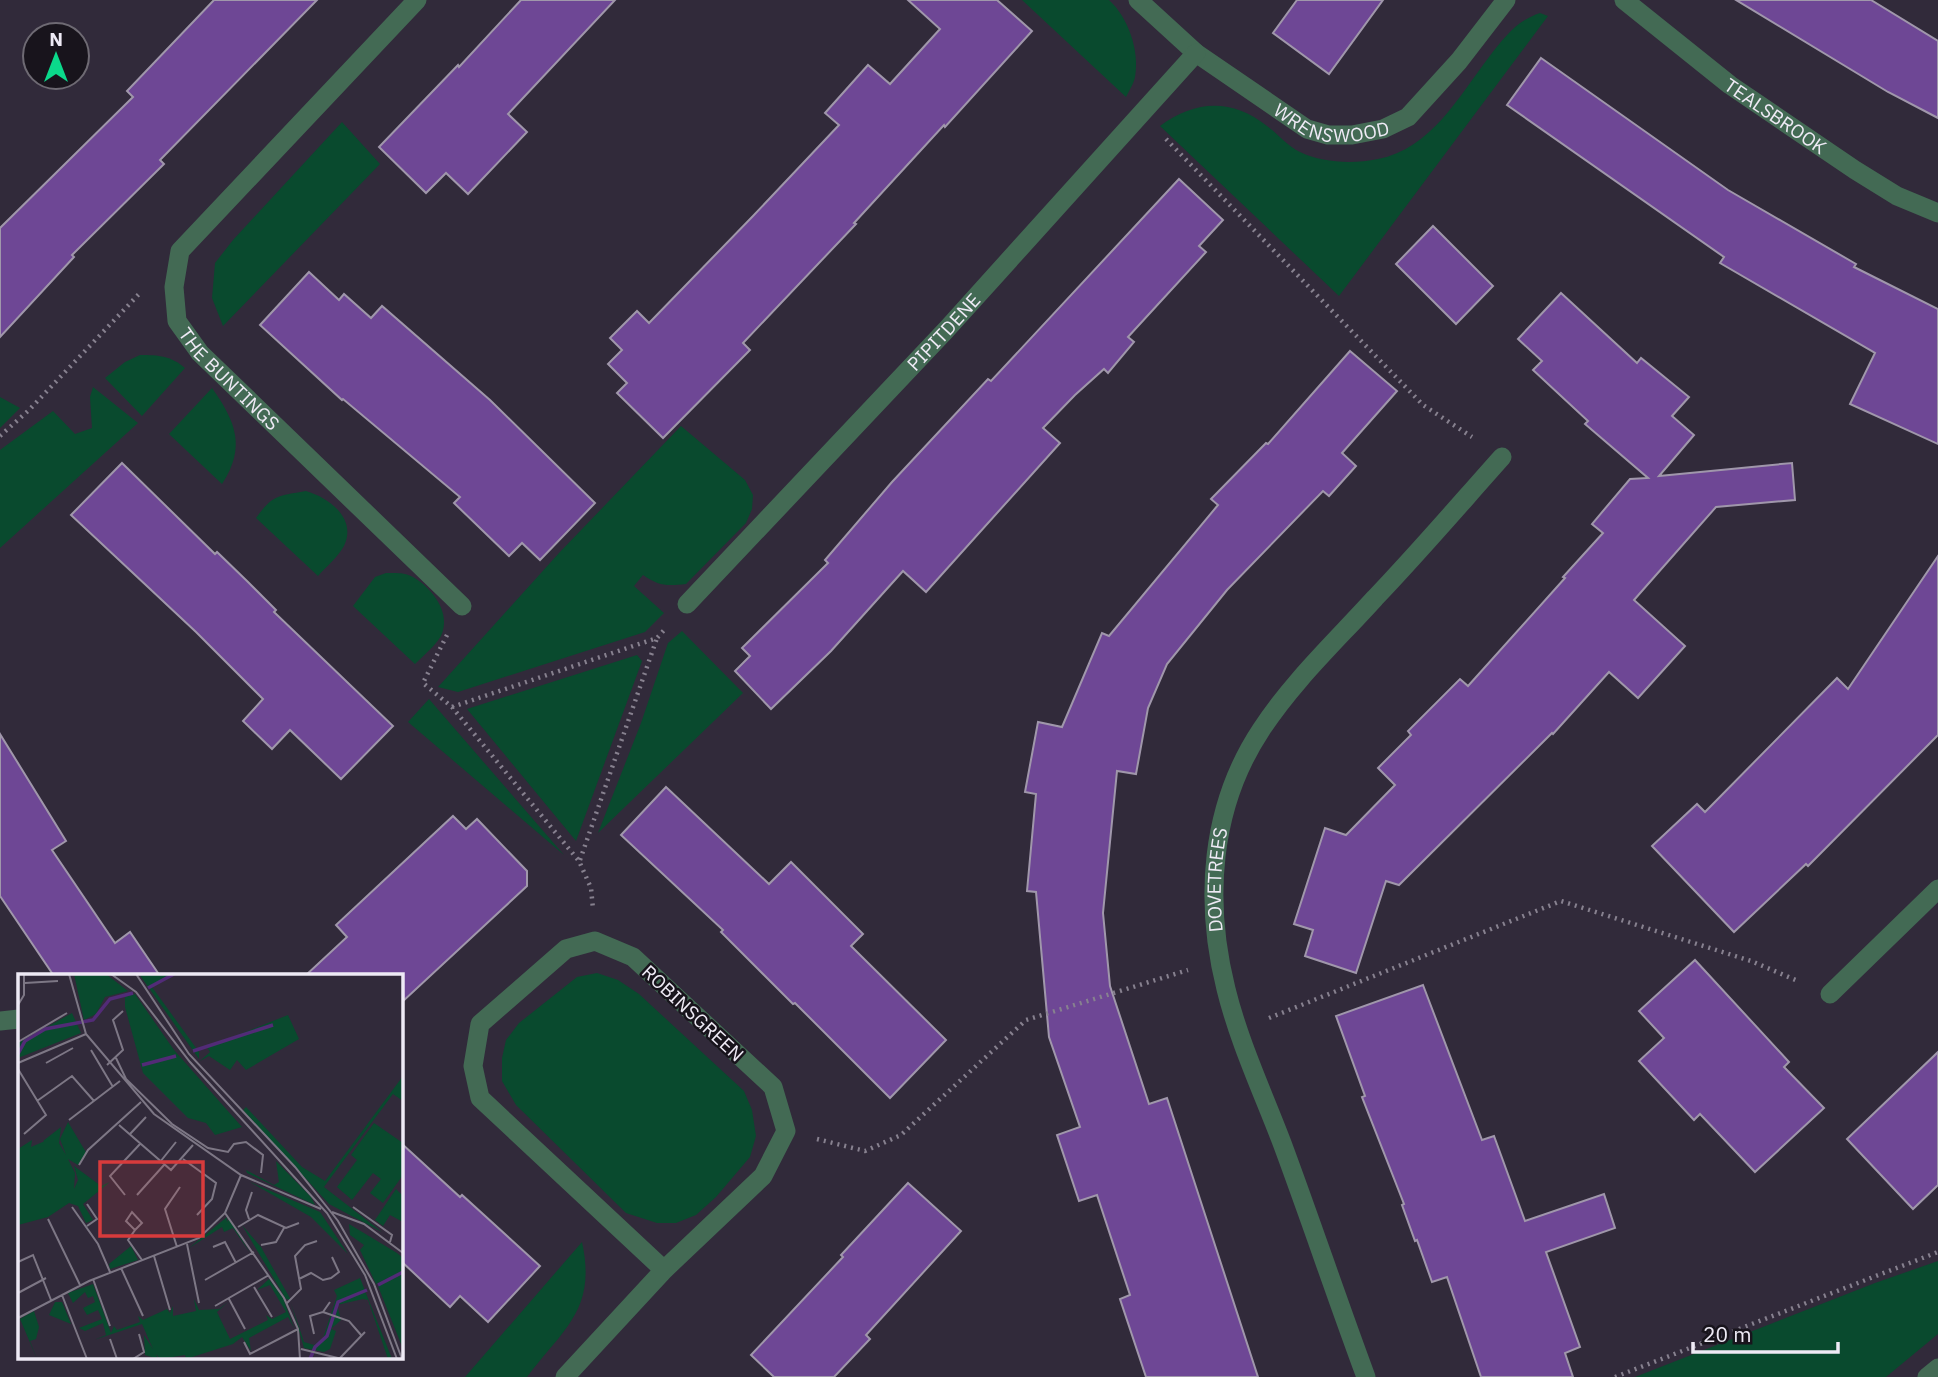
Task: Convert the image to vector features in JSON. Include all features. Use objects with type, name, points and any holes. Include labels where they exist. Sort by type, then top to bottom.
[{"type":"street","points":[[180,251],[417,0]]},
{"type":"street","name":"WRENSWOOD","points":[[1138,0],[1196,52],[1307,129],[1328,135],[1352,135],[1383,129],[1408,117],[1459,61],[1506,0]]},
{"type":"street","name":"TEALSBROOK","points":[[1624,0],[1730,85],[1897,196],[1938,213]]},
{"type":"street","name":"PIPITDENE","points":[[687,604],[946,330],[1196,52]]},
{"type":"street","name":"THE BUNTINGS","points":[[180,251],[174,287],[177,321],[200,353],[462,606]]},
{"type":"street","name":"DOVETREES","points":[[1366,1377],[1226,992],[1214,923],[1216,844],[1226,804],[1260,732],[1288,693],[1502,457]]},
{"type":"street","points":[[1829,995],[1938,889]]},
{"type":"street","points":[[595,941],[566,949],[480,1024],[473,1066],[480,1098],[664,1270]]},
{"type":"street","name":"ROBINSGREEN","points":[[595,941],[633,957],[773,1087],[786,1130]]},
{"type":"street","points":[[0,1021],[18,1019]]},
{"type":"street","points":[[565,1377],[664,1270],[763,1176],[786,1130]]},
{"type":"street","points":[[1927,1377],[1938,1368]]},
{"type":"path","points":[[1141,114],[1423,405],[1502,457]]},
{"type":"path","points":[[0,436],[29,410],[180,251]]},
{"type":"path","points":[[579,861],[657,638],[687,604]]},
{"type":"path","points":[[462,606],[423,683],[452,707],[579,861],[591,888],[595,941]]},
{"type":"path","points":[[452,707],[657,638]]},
{"type":"path","points":[[1239,1030],[1561,901],[1751,961],[1829,995]]},
{"type":"path","points":[[786,1130],[865,1152],[901,1135],[1026,1020],[1219,961]]},
{"type":"path","points":[[1615,1377],[1938,1252]]},
{"type":"green space","points":[[1022,0],[1109,0],[1127,25],[1136,56],[1135,77],[1126,97]]},
{"type":"green space","points":[[1540,13],[1548,16],[1339,296],[1160,126],[1173,117],[1200,107],[1227,107],[1254,117],[1291,147],[1309,156],[1338,162],[1378,159],[1397,153],[1429,133],[1455,104],[1505,37],[1517,25]]},
{"type":"green space","points":[[342,122],[380,164],[223,326],[212,298],[215,263]]},
{"type":"green space","points":[[140,355],[164,357],[185,368],[142,416],[105,378],[125,362]]},
{"type":"green space","points":[[93,387],[138,423],[0,548],[0,450],[53,411],[75,434],[92,428],[90,397]]},
{"type":"green space","points":[[212,388],[227,412],[235,435],[234,458],[222,484],[169,434]]},
{"type":"green space","points":[[0,397],[20,408],[0,428]]},
{"type":"green space","points":[[681,426],[745,480],[753,495],[752,509],[746,523],[686,584],[663,584],[643,575],[634,586],[664,613],[645,632],[458,692],[438,687],[559,553]]},
{"type":"green space","points":[[306,491],[332,504],[347,527],[344,546],[318,576],[256,518],[267,504],[277,497]]},
{"type":"green space","points":[[386,573],[413,577],[433,594],[442,610],[444,627],[441,636],[415,664],[353,606],[375,577]]},
{"type":"green space","points":[[682,631],[743,693],[598,833],[641,723],[668,643]]},
{"type":"green space","points":[[637,655],[642,661],[576,841],[467,709]]},
{"type":"green space","points":[[429,699],[564,855],[408,722]]},
{"type":"green space","points":[[597,973],[618,980],[639,994],[744,1091],[752,1110],[756,1136],[750,1157],[716,1197],[696,1215],[676,1223],[657,1223],[626,1213],[516,1105],[502,1081],[502,1058],[506,1040],[519,1023],[577,977]]},
{"type":"green space","points":[[582,1242],[585,1285],[581,1302],[564,1331],[527,1377],[465,1377]]},
{"type":"green space","points":[[1938,1261],[1938,1334],[1886,1377],[1635,1377],[1875,1283]]},
{"type":"building","points":[[214,0],[317,0],[160,160],[164,164],[72,255],[74,257],[0,337],[0,228],[133,97],[127,91]]},
{"type":"building","points":[[521,0],[615,0],[508,114],[527,132],[468,194],[446,173],[426,193],[379,147]]},
{"type":"building","points":[[908,0],[997,0],[1032,31],[743,343],[750,350],[663,438],[617,393],[627,383],[608,364],[622,350],[610,338],[637,311],[649,323],[839,125],[825,113],[868,65],[890,84],[940,29]]},
{"type":"building","points":[[1297,0],[1383,0],[1329,74],[1273,33]]},
{"type":"building","points":[[1736,0],[1871,0],[1938,41],[1938,118],[1888,92]]},
{"type":"building","points":[[1541,58],[1728,190],[1856,264],[1854,267],[1938,309],[1938,444],[1850,404],[1875,353],[1720,263],[1724,257],[1507,105]]},
{"type":"building","points":[[1179,179],[1223,220],[1199,246],[1206,252],[1128,337],[1134,342],[1108,373],[1104,369],[1043,428],[1060,443],[926,592],[903,571],[831,651],[771,709],[735,671],[750,656],[742,648],[828,563],[825,560],[892,482],[988,379],[991,381]]},
{"type":"building","points":[[1433,226],[1493,286],[1456,324],[1396,264]]},
{"type":"building","points":[[309,272],[339,300],[344,294],[371,318],[382,306],[490,400],[595,503],[540,560],[522,543],[509,556],[454,503],[460,497],[342,400],[260,325]]},
{"type":"building","points":[[1561,293],[1637,363],[1641,358],[1689,397],[1672,416],[1694,435],[1659,476],[1792,463],[1795,500],[1716,507],[1634,600],[1685,646],[1638,698],[1609,672],[1553,734],[1399,885],[1386,881],[1356,973],[1305,956],[1313,930],[1294,924],[1325,828],[1346,835],[1395,785],[1378,768],[1411,735],[1408,731],[1460,679],[1468,686],[1603,533],[1592,524],[1630,479],[1648,478],[1585,424],[1588,421],[1533,370],[1542,361],[1518,339]]},
{"type":"building","points":[[1350,351],[1397,391],[1342,453],[1356,466],[1329,496],[1323,491],[1227,590],[1167,664],[1148,708],[1136,774],[1117,771],[1103,913],[1110,986],[1149,1104],[1167,1098],[1258,1377],[1146,1377],[1120,1299],[1130,1295],[1097,1195],[1079,1201],[1057,1135],[1080,1127],[1049,1037],[1036,892],[1027,891],[1036,794],[1025,792],[1038,722],[1062,727],[1102,633],[1109,636],[1218,505],[1211,499],[1266,443],[1268,444]]},
{"type":"building","points":[[122,463],[215,554],[217,552],[247,581],[276,610],[274,612],[393,726],[341,779],[290,730],[272,749],[243,721],[263,699],[71,515]]},
{"type":"building","points":[[1938,556],[1938,735],[1808,866],[1806,864],[1734,932],[1652,846],[1697,804],[1705,812],[1837,678],[1848,689]]},
{"type":"building","points":[[0,734],[66,841],[52,850],[115,943],[130,932],[159,974],[53,974],[0,896]]},
{"type":"building","points":[[666,787],[769,884],[791,862],[863,934],[851,946],[946,1040],[890,1098],[721,932],[723,930],[621,835]]},
{"type":"building","points":[[453,816],[466,829],[477,819],[527,871],[527,886],[402,1002],[402,974],[307,974],[347,937],[336,925]]},
{"type":"building","points":[[1695,960],[1789,1062],[1784,1067],[1824,1108],[1755,1172],[1700,1114],[1694,1120],[1639,1061],[1664,1038],[1639,1011]]},
{"type":"building","points":[[1423,985],[1482,1140],[1494,1136],[1525,1221],[1604,1194],[1615,1228],[1546,1252],[1580,1347],[1565,1353],[1573,1377],[1481,1377],[1447,1277],[1432,1282],[1417,1240],[1415,1241],[1402,1205],[1404,1204],[1362,1097],[1365,1096],[1336,1016]]},
{"type":"building","points":[[1938,1052],[1938,1185],[1913,1209],[1847,1139]]},
{"type":"building","points":[[402,1144],[540,1266],[488,1322],[460,1296],[450,1307],[402,1262]]},
{"type":"building","points":[[908,1183],[961,1231],[866,1335],[870,1339],[834,1377],[774,1377],[751,1355]]}]
